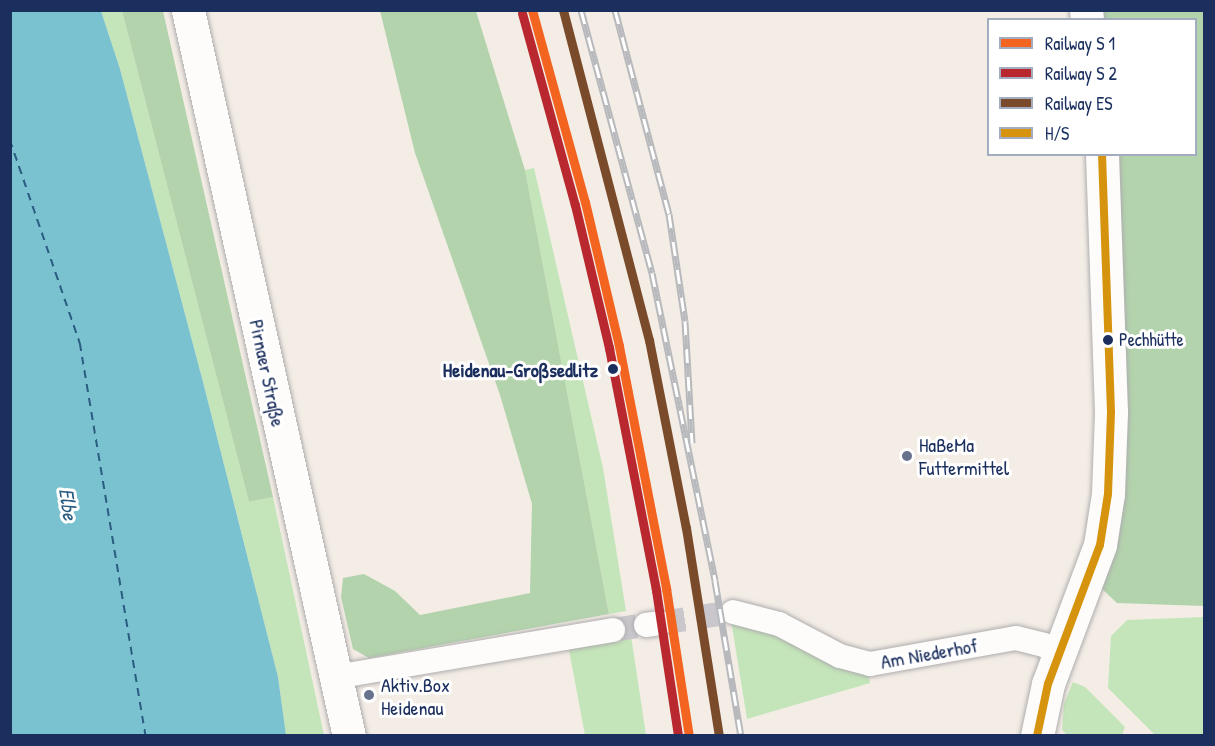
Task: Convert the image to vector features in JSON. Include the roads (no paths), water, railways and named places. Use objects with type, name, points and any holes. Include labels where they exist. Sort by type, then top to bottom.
[{"type":"street","name":"Pirnaer Straße","points":[[188,10],[349,735]]},
{"type":"street","points":[[1037,735],[1059,654],[1100,545],[1108,494],[1111,412],[1102,156]]},
{"type":"street","name":"Am Niederhof","points":[[733,612],[779,624],[840,656],[870,664],[1016,638],[1044,645],[1059,654]]},
{"type":"street","points":[[336,677],[613,630]]},
{"type":"water","name":"Elbe","points":[[10,11],[101,11],[120,69],[203,382],[278,677],[286,735],[11,735]]},
{"type":"tunnel","points":[[661,623],[733,612]]},
{"type":"tunnel","points":[[613,630],[646,625]]},
{"type":"railway","points":[[581,10],[652,273],[715,581],[741,736]]},
{"type":"railway","points":[[615,10],[669,214],[685,321],[692,443]]},
{"type":"rail line","name":"ES","points":[[563,10],[649,340],[686,528],[719,736]]},
{"type":"place","name":"Pechhütte","points":[[1108,340]]},
{"type":"place","name":"Heidenau-Großsedlitz","points":[[613,369]]},
{"type":"place","name":"HaBeMa Futtermittel","points":[[907,456]]},
{"type":"place","name":"Aktiv.Box Heidenau","points":[[369,695]]}]
